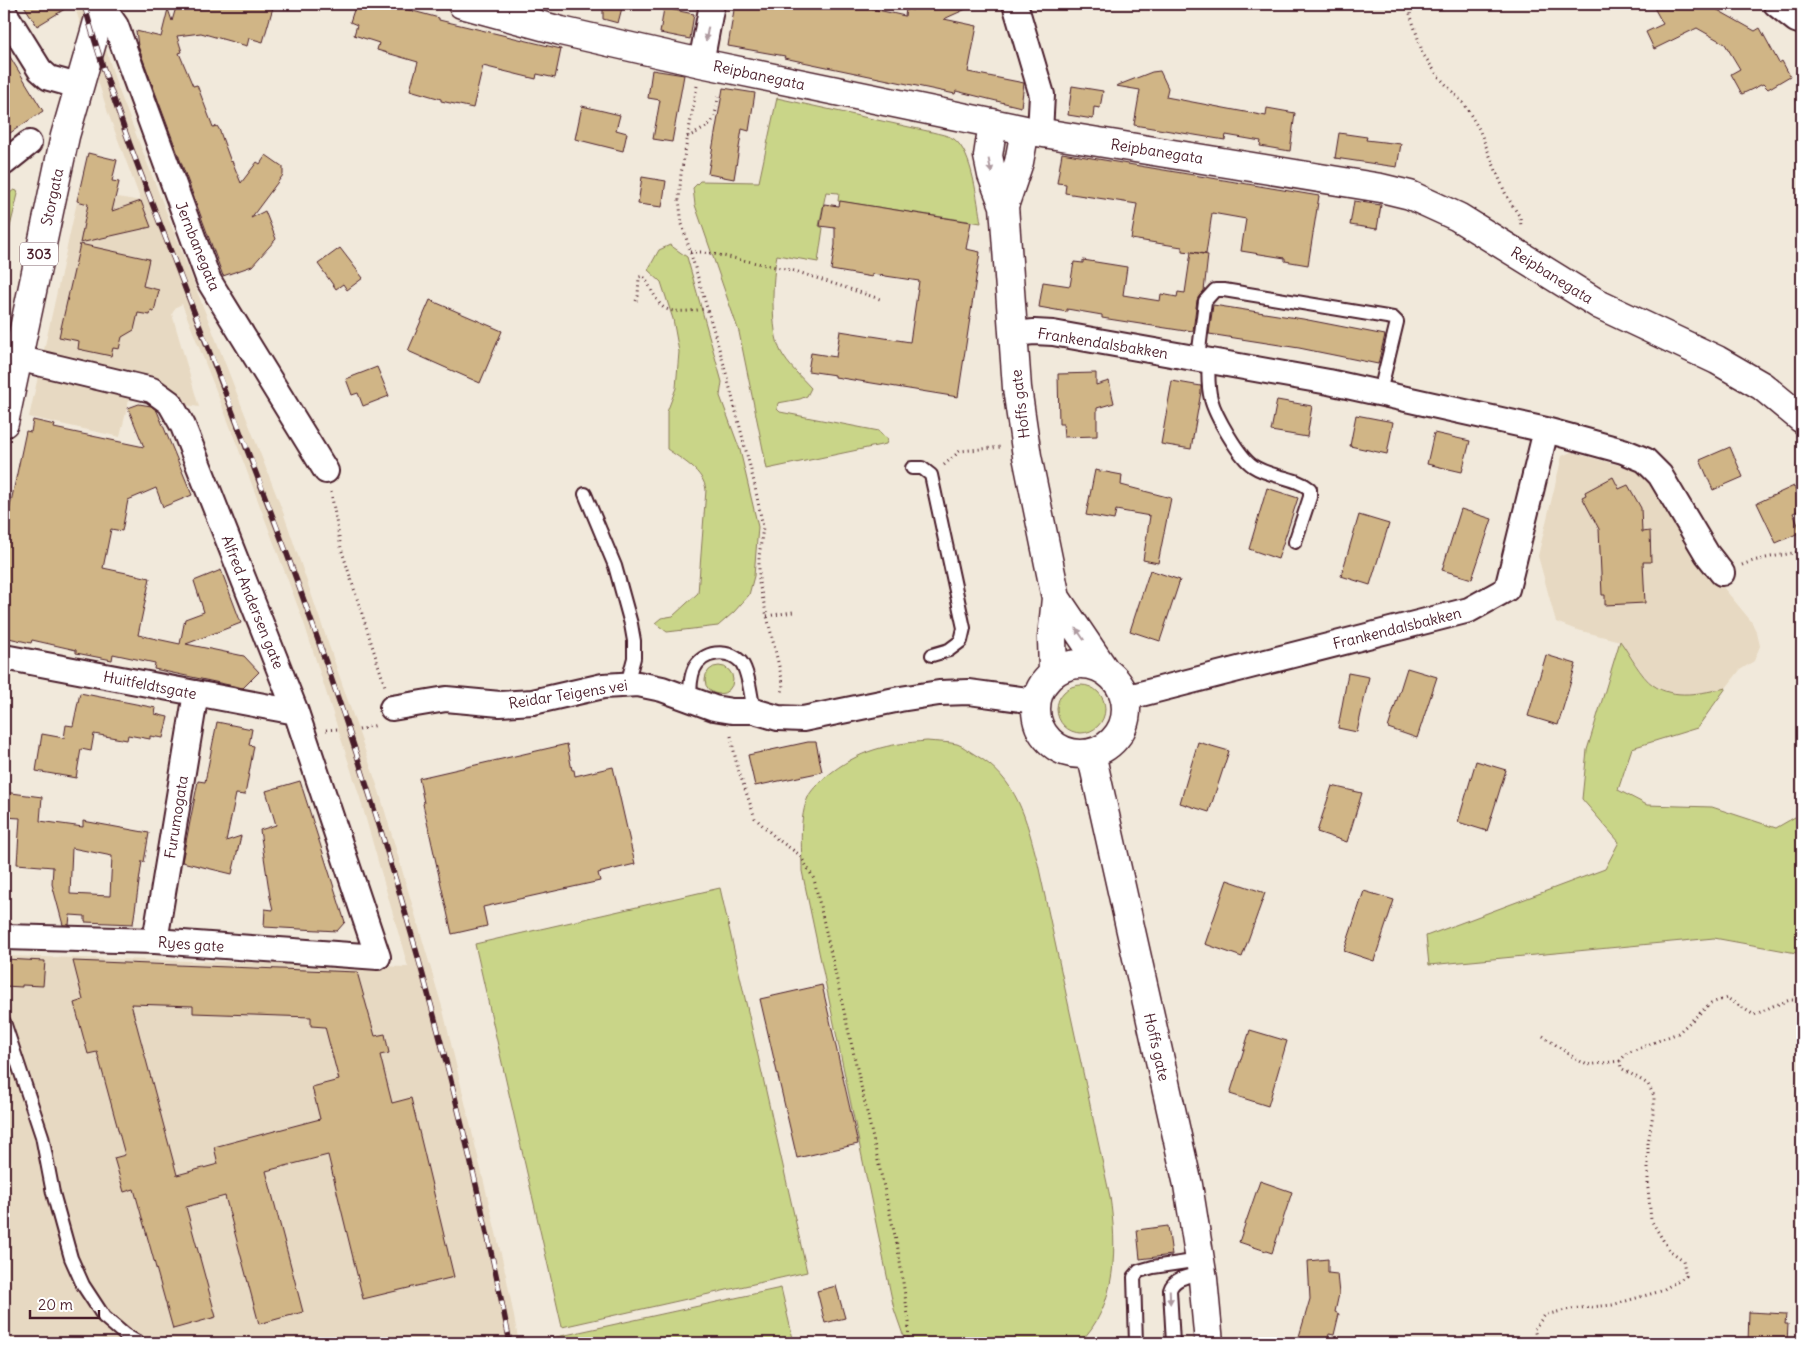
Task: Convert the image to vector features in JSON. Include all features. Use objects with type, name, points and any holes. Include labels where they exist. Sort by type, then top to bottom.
[{"type":"main road","name":"Reipbanegata","points":[[462,4],[561,31],[701,63],[992,123],[1381,188],[1410,195],[1458,217],[1600,305],[1717,360],[1762,386],[1802,419]]},
{"type":"main road","name":"Storgata","points":[[4,422],[14,345],[78,86],[103,5]]},
{"type":"main road","name":"Hoffs gate","points":[[992,123],[988,156],[992,175],[1004,206],[1013,334],[1027,456],[1056,598],[1052,638],[1053,672]]},
{"type":"main road","name":"Hoffs gate","points":[[1004,206],[1019,162],[1033,131]]},
{"type":"main road","name":"Hoffs gate","points":[[1056,598],[1104,669]]},
{"type":"main road","points":[[1086,663],[1104,669],[1117,681],[1125,698],[1126,716],[1119,732],[1108,746],[1091,753],[1073,754],[1056,748],[1044,735],[1036,719],[1036,701],[1042,685],[1053,672],[1068,665],[1086,663]]},
{"type":"main road","name":"Hoffs gate","points":[[1091,753],[1188,1185],[1201,1266],[1209,1343]]},
{"type":"street","points":[[701,63],[712,4]]},
{"type":"street","points":[[1015,4],[1042,95],[1033,131]]},
{"type":"street","points":[[1776,4],[1796,20],[1802,22]]},
{"type":"street","name":"Jernbanegata","points":[[103,5],[116,26],[209,281],[326,471]]},
{"type":"street","points":[[4,12],[40,70],[49,78],[78,86]]},
{"type":"street","points":[[4,163],[28,143]]},
{"type":"street","name":"Frankendalsbakken","points":[[1013,334],[1054,333],[1380,392],[1546,430],[1623,451],[1645,460],[1660,475],[1707,554],[1722,572]]},
{"type":"street","name":"Alfred Andersen gate","points":[[14,345],[152,390],[170,403],[183,426],[296,712],[378,957]]},
{"type":"street","name":"Frankendalsbakken","points":[[1125,698],[1469,610],[1507,589],[1546,430]]},
{"type":"street","name":"Huitfeldtsgate","points":[[4,657],[296,712]]},
{"type":"street","name":"Reidar Teigens vei","points":[[392,708],[446,699],[500,704],[532,702],[603,686],[627,684],[638,684],[662,689],[714,708],[732,711],[754,711],[778,718],[803,719],[900,698],[939,693],[969,692],[1036,701]]},
{"type":"street","name":"Furumogata","points":[[155,941],[196,693]]},
{"type":"street","name":"Ryes gate","points":[[4,937],[155,941],[378,957]]},
{"type":"lane","points":[[1295,542],[1310,497],[1310,489],[1302,482],[1268,473],[1252,466],[1231,441],[1211,399],[1208,372],[1203,359],[1205,301],[1215,290],[1224,290],[1394,318],[1397,322],[1380,392]]},
{"type":"lane","points":[[912,468],[922,468],[931,475],[964,628],[961,641],[949,650],[932,655]]},
{"type":"lane","points":[[585,494],[615,566],[632,624],[634,658],[627,684]]},
{"type":"lane","points":[[690,700],[691,679],[695,666],[704,657],[715,653],[728,655],[741,662],[747,676],[754,711]]},
{"type":"lane","points":[[4,1022],[42,1136],[53,1193],[71,1258],[83,1285],[104,1317],[125,1335],[139,1343]]},
{"type":"lane","points":[[1136,1343],[1134,1277],[1139,1271],[1153,1267],[1201,1266]]},
{"type":"lane","points":[[1174,1343],[1170,1290],[1172,1284],[1201,1266]]},
{"type":"path","points":[[1407,4],[1423,54],[1438,76],[1464,104],[1479,129],[1506,195],[1520,217]]},
{"type":"path","points":[[701,63],[681,174],[679,200],[682,224],[724,365],[754,482],[763,527],[759,557],[759,583],[783,682],[781,702]]},
{"type":"path","points":[[687,138],[712,123],[715,117],[720,90]]},
{"type":"path","points":[[690,252],[704,252],[795,271],[882,300]]},
{"type":"path","points":[[636,301],[640,277],[643,276],[661,305],[666,308],[677,311],[706,309]]},
{"type":"path","points":[[931,475],[960,451],[993,448]]},
{"type":"path","points":[[326,471],[341,548],[392,708]]},
{"type":"path","points":[[1722,572],[1753,560],[1778,557],[1802,551]]},
{"type":"path","points":[[767,616],[793,612]]},
{"type":"path","points":[[731,736],[737,766],[755,818],[777,839],[800,855],[814,880],[898,1249],[909,1322],[908,1343]]},
{"type":"path","points":[[1543,1036],[1576,1059],[1587,1064],[1596,1065],[1620,1060],[1627,1053],[1678,1033],[1711,1003],[1727,998],[1754,1015],[1790,1000],[1802,1000]]},
{"type":"path","points":[[1538,1343],[1534,1329],[1545,1314],[1570,1309],[1612,1305],[1661,1291],[1686,1276],[1683,1260],[1670,1250],[1651,1220],[1648,1188],[1648,1143],[1654,1108],[1654,1096],[1648,1084],[1621,1068],[1620,1060]]},
{"type":"shaded area","points":[[74,4],[93,4],[116,83],[283,512],[379,791],[443,1010],[506,1275],[519,1343],[4,1343],[4,956],[408,967],[360,798],[304,623],[182,304],[176,307],[172,314],[199,407],[130,396],[120,437],[29,417],[77,202],[108,210],[118,197],[141,201],[108,113]]},
{"type":"shaded area","points":[[1571,452],[1651,474],[1714,576],[1751,621],[1757,633],[1760,646],[1754,661],[1740,670],[1726,688],[1698,694],[1673,694],[1653,685],[1642,673],[1620,641],[1574,629],[1556,622],[1538,556],[1562,456]]},
{"type":"green space","points":[[777,98],[932,132],[954,139],[966,155],[970,166],[981,223],[838,201],[839,193],[826,192],[819,226],[823,228],[818,262],[777,255],[773,304],[777,342],[787,362],[811,388],[807,396],[778,403],[777,409],[780,412],[879,431],[888,439],[886,444],[767,469],[739,332],[695,205],[693,188],[700,181],[759,182]]},
{"type":"green space","points":[[14,190],[18,194],[8,235],[9,258],[4,257],[4,197]]},
{"type":"green space","points":[[670,245],[687,257],[722,382],[720,396],[740,450],[758,527],[754,576],[749,595],[718,626],[667,632],[655,623],[661,618],[673,616],[698,593],[706,490],[701,477],[696,471],[667,449],[667,412],[676,388],[679,352],[673,319],[661,282],[648,270],[659,250]]},
{"type":"green space","points":[[1620,641],[1644,676],[1661,690],[1688,694],[1726,688],[1697,728],[1632,748],[1618,790],[1647,805],[1712,807],[1776,828],[1802,813],[1802,954],[1714,938],[1429,965],[1426,936],[1605,869],[1619,842],[1582,799],[1587,750]]},
{"type":"green space","points":[[719,666],[729,670],[733,680],[729,690],[719,694],[709,690],[705,680],[709,670]]},
{"type":"green space","points":[[1081,685],[1090,687],[1098,692],[1103,700],[1105,709],[1103,718],[1098,726],[1090,731],[1081,733],[1072,731],[1064,726],[1059,718],[1057,709],[1059,700],[1064,692],[1072,687]]},
{"type":"green space","points":[[927,741],[957,744],[989,764],[1001,775],[1018,802],[1024,816],[1038,864],[1110,1197],[1114,1235],[1114,1255],[1108,1293],[1092,1328],[1079,1343],[908,1343],[894,1309],[802,871],[801,833],[803,813],[809,795],[820,782],[839,767],[862,754],[874,750],[899,744]]},
{"type":"green space","points":[[720,888],[807,1272],[562,1327],[475,944]]},
{"type":"green space","points":[[781,1288],[794,1343],[553,1343],[552,1338]]},
{"type":"building","points":[[23,4],[73,4],[37,26]]},
{"type":"building","points":[[177,4],[274,4],[263,42],[249,38],[247,46],[201,33],[177,36],[182,52],[179,53],[193,86],[197,85],[213,127],[217,126],[219,129],[241,183],[257,162],[260,164],[266,155],[283,167],[283,175],[251,218],[265,211],[276,239],[252,266],[223,276],[138,46],[136,31],[161,37],[168,9],[172,21]]},
{"type":"building","points":[[356,4],[387,4],[439,18],[439,20],[561,49],[555,78],[537,74],[536,79],[483,66],[473,108],[441,101],[441,99],[410,90],[418,62],[377,50],[379,43],[354,35],[357,25],[350,22]]},
{"type":"building","points":[[603,4],[623,4],[618,23],[603,19]]},
{"type":"building","points":[[735,4],[851,4],[905,16],[906,9],[913,10],[915,4],[977,4],[944,19],[977,26],[968,72],[1024,83],[1021,107],[956,91],[955,94],[784,58],[785,56],[728,46]]},
{"type":"building","points":[[1652,4],[1707,4],[1755,31],[1760,28],[1779,63],[1782,61],[1790,76],[1768,89],[1763,84],[1742,94],[1731,74],[1740,69],[1725,44],[1697,28],[1654,49],[1646,32],[1663,24]]},
{"type":"building","points":[[664,8],[694,14],[690,39],[660,33]]},
{"type":"building","points":[[4,47],[43,111],[4,137]]},
{"type":"building","points":[[652,70],[684,75],[672,142],[653,139],[660,100],[648,98]]},
{"type":"building","points":[[1160,71],[1168,88],[1166,97],[1266,116],[1267,108],[1295,113],[1290,151],[1260,146],[1261,141],[1226,135],[1225,140],[1134,125],[1140,90],[1116,86],[1152,72]]},
{"type":"building","points":[[1072,86],[1103,91],[1100,108],[1094,107],[1093,119],[1068,115]]},
{"type":"building","points":[[723,88],[755,93],[749,131],[742,129],[734,179],[708,174]]},
{"type":"building","points":[[582,106],[620,115],[616,130],[627,133],[623,151],[575,139]]},
{"type":"building","points":[[1339,133],[1367,137],[1366,140],[1401,144],[1397,167],[1335,158]]},
{"type":"building","points":[[88,153],[117,160],[112,181],[119,182],[112,211],[141,201],[151,227],[80,243],[88,204],[77,201]]},
{"type":"building","points":[[1062,153],[1319,196],[1308,265],[1285,261],[1285,258],[1241,251],[1246,219],[1212,213],[1206,254],[1192,252],[1208,255],[1204,291],[1197,300],[1193,331],[1102,318],[1102,315],[1067,309],[1067,312],[1039,307],[1043,282],[1070,286],[1074,262],[1083,263],[1083,260],[1127,267],[1123,295],[1160,301],[1161,294],[1177,297],[1178,292],[1185,293],[1191,252],[1182,251],[1182,247],[1131,239],[1137,204],[1065,193],[1066,184],[1057,183]]},
{"type":"building","points":[[642,177],[666,181],[662,207],[638,204]]},
{"type":"building","points":[[840,201],[971,222],[966,249],[980,252],[958,397],[808,371],[811,353],[836,357],[840,331],[910,342],[919,281],[872,274],[872,277],[831,270],[835,245],[835,228],[820,226],[824,204],[839,206]]},
{"type":"building","points":[[1354,201],[1381,205],[1377,229],[1350,225]]},
{"type":"building","points":[[80,244],[149,259],[143,286],[159,290],[154,312],[151,311],[150,315],[138,313],[134,330],[122,337],[119,349],[113,348],[111,356],[78,349],[79,341],[59,337]]},
{"type":"building","points":[[340,248],[363,278],[347,290],[343,284],[336,289],[318,264]]},
{"type":"building","points":[[430,300],[502,331],[480,383],[408,351]]},
{"type":"building","points":[[1213,305],[1303,319],[1385,335],[1378,364],[1299,348],[1209,334]]},
{"type":"building","points":[[377,367],[389,396],[363,406],[358,393],[352,395],[346,379]]},
{"type":"building","points":[[1096,373],[1096,385],[1109,381],[1114,403],[1097,408],[1097,436],[1064,437],[1063,424],[1059,424],[1058,374]]},
{"type":"building","points":[[1172,381],[1201,386],[1191,449],[1161,444]]},
{"type":"building","points":[[1277,400],[1312,406],[1307,437],[1271,431]]},
{"type":"building","points":[[139,404],[151,406],[157,411],[192,495],[163,507],[156,488],[128,500],[122,531],[111,529],[103,568],[150,578],[138,635],[180,644],[185,619],[204,612],[194,581],[221,570],[241,623],[186,644],[244,656],[259,672],[243,688],[154,669],[155,663],[113,654],[112,660],[76,653],[76,650],[32,640],[31,643],[4,637],[4,535],[26,431],[31,432],[33,420],[55,425],[54,428],[144,447],[128,408]]},
{"type":"building","points":[[1356,415],[1393,422],[1387,454],[1350,446]]},
{"type":"building","points":[[1434,433],[1470,441],[1462,472],[1427,464]]},
{"type":"building","points":[[1730,447],[1743,477],[1713,490],[1700,460]]},
{"type":"building","points":[[1095,470],[1122,475],[1121,485],[1171,498],[1158,563],[1143,560],[1150,516],[1116,510],[1114,520],[1086,515]]},
{"type":"building","points":[[1613,477],[1619,489],[1628,485],[1641,508],[1642,532],[1650,531],[1651,562],[1643,562],[1645,603],[1605,605],[1605,595],[1602,595],[1599,529],[1582,497],[1586,495],[1585,492]]},
{"type":"building","points":[[1794,486],[1802,503],[1802,509],[1793,513],[1801,532],[1776,543],[1757,503]]},
{"type":"building","points":[[1267,488],[1298,498],[1278,559],[1249,549]]},
{"type":"building","points":[[1461,509],[1492,519],[1472,579],[1442,570]]},
{"type":"building","points":[[1359,515],[1389,524],[1370,585],[1341,576]]},
{"type":"building","points":[[1150,570],[1180,580],[1160,641],[1130,631]]},
{"type":"building","points":[[1546,655],[1576,664],[1558,725],[1528,716]]},
{"type":"building","points":[[1407,668],[1437,677],[1417,738],[1388,728]]},
{"type":"building","points":[[1348,673],[1369,677],[1357,732],[1338,728]]},
{"type":"building","points":[[80,693],[156,708],[155,714],[168,717],[163,738],[150,736],[150,739],[128,735],[127,740],[94,734],[91,751],[81,749],[76,778],[36,771],[42,734],[64,738],[66,725],[73,726]]},
{"type":"building","points":[[217,722],[252,729],[249,745],[254,746],[245,795],[236,794],[226,841],[241,836],[232,874],[182,862],[198,781],[205,782]]},
{"type":"building","points":[[808,742],[816,742],[822,772],[755,786],[748,755]]},
{"type":"building","points":[[1198,742],[1229,751],[1209,812],[1180,803]]},
{"type":"building","points":[[567,744],[575,776],[613,767],[635,864],[598,873],[600,881],[483,907],[487,926],[452,934],[419,778]]},
{"type":"building","points":[[1476,761],[1506,770],[1487,831],[1458,822]]},
{"type":"building","points":[[300,781],[345,922],[337,931],[264,927],[265,909],[273,910],[260,830],[276,825],[266,791]]},
{"type":"building","points":[[1332,786],[1362,793],[1347,842],[1317,832]]},
{"type":"building","points":[[4,792],[42,797],[40,821],[83,827],[83,821],[149,833],[144,862],[142,861],[133,924],[85,922],[85,916],[70,915],[69,925],[63,925],[52,884],[53,867],[17,864],[20,818],[4,817]],"holes":[[[72,848],[112,856],[110,896],[70,894]]]},
{"type":"building","points":[[1227,880],[1265,893],[1242,957],[1205,944]]},
{"type":"building","points":[[1364,891],[1394,900],[1374,961],[1344,951]]},
{"type":"building","points":[[4,959],[45,961],[43,986],[4,986]]},
{"type":"building","points":[[73,961],[357,972],[375,1036],[385,1034],[389,1053],[380,1055],[392,1103],[411,1098],[454,1277],[363,1299],[328,1155],[266,1171],[303,1312],[259,1324],[225,1196],[186,1207],[216,1317],[173,1329],[134,1189],[124,1192],[114,1158],[125,1155],[97,1052],[88,1054],[74,1003],[83,1000]],"holes":[[[131,1004],[193,1006],[193,1013],[311,1017],[311,1026],[325,1027],[339,1080],[312,1087],[320,1119],[214,1147],[218,1164],[177,1175]]]},
{"type":"building","points":[[822,985],[858,1144],[797,1158],[760,999]]},
{"type":"building","points":[[1250,1030],[1287,1041],[1268,1106],[1230,1094]]},
{"type":"building","points":[[1260,1181],[1292,1192],[1272,1253],[1239,1242]]},
{"type":"building","points":[[1168,1226],[1172,1255],[1140,1259],[1137,1230]]},
{"type":"building","points":[[1328,1259],[1328,1273],[1337,1274],[1339,1294],[1335,1312],[1339,1314],[1334,1335],[1329,1334],[1327,1343],[1309,1343],[1298,1340],[1310,1299],[1308,1261]]},
{"type":"building","points":[[836,1286],[845,1318],[825,1323],[817,1291]]},
{"type":"building","points":[[1749,1312],[1786,1314],[1785,1324],[1788,1324],[1787,1343],[1748,1343]]},
{"type":"railway","points":[[84,4],[103,68],[125,131],[231,406],[322,650],[385,845],[441,1043],[466,1143],[510,1343]]}]
